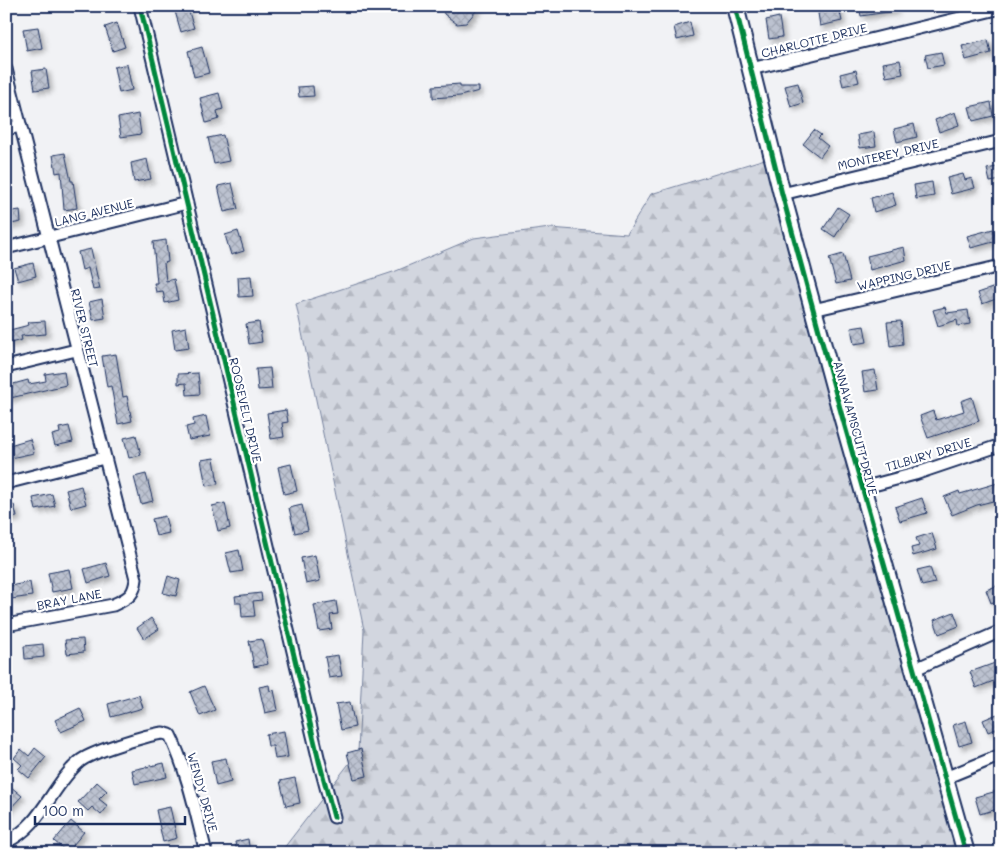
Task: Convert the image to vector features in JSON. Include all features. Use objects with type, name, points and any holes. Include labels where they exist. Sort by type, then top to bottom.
[{"type":"street","name":"ROOSEVELT DRIVE","points":[[140,6],[334,817]]},
{"type":"street","name":"ANNAWAMSCUTT DRIVE","points":[[735,6],[813,310],[966,853]]},
{"type":"street","name":"CHARLOTTE DRIVE","points":[[751,69],[1001,8]]},
{"type":"street","name":"RIVER STREET","points":[[6,69],[76,350],[136,579],[133,593]]},
{"type":"street","points":[[6,129],[20,126]]},
{"type":"street","name":"MONTEREY DRIVE","points":[[782,194],[1001,141]]},
{"type":"street","name":"LANG AVENUE","points":[[6,248],[188,203]]},
{"type":"street","name":"WAPPING DRIVE","points":[[813,310],[1001,266]]},
{"type":"street","points":[[6,368],[76,350]]},
{"type":"street","name":"TILBURY DRIVE","points":[[862,488],[915,474],[1001,445]]},
{"type":"street","points":[[6,484],[104,458]]},
{"type":"street","name":"BRAY LANE","points":[[6,625],[113,605],[129,598],[133,593]]},
{"type":"street","points":[[913,670],[1001,631]]},
{"type":"street","name":"WENDY DRIVE","points":[[6,842],[30,825],[80,762],[92,755],[163,733],[170,735],[176,745],[206,853]]},
{"type":"street","points":[[946,778],[1001,755]]},
{"type":"green space","points":[[768,158],[962,853],[280,853],[358,752],[364,630],[296,304],[396,271],[474,238],[550,228],[627,234],[651,194]]},
{"type":"building","points":[[187,6],[194,28],[181,32],[174,8]]},
{"type":"building","points":[[442,6],[480,6],[466,23],[457,24],[444,14]]},
{"type":"building","points":[[859,6],[895,6],[895,11],[861,16]]},
{"type":"building","points":[[839,8],[842,21],[820,26],[818,13]]},
{"type":"building","points":[[779,17],[782,37],[769,39],[766,20]]},
{"type":"building","points":[[690,22],[693,36],[677,40],[674,27]]},
{"type":"building","points":[[117,23],[125,47],[113,51],[105,27]]},
{"type":"building","points":[[38,27],[42,48],[27,51],[23,29]]},
{"type":"building","points":[[988,40],[991,53],[966,60],[962,46]]},
{"type":"building","points":[[202,47],[209,73],[194,77],[188,51]]},
{"type":"building","points":[[941,52],[944,65],[928,68],[925,55]]},
{"type":"building","points":[[900,60],[903,74],[886,77],[883,63]]},
{"type":"building","points":[[127,64],[132,90],[119,93],[114,67]]},
{"type":"building","points":[[46,69],[49,88],[35,90],[32,71]]},
{"type":"building","points":[[856,70],[859,82],[843,86],[840,74]]},
{"type":"building","points":[[798,83],[803,103],[791,107],[785,86]]},
{"type":"building","points":[[460,84],[460,87],[479,87],[479,91],[460,96],[433,98],[433,86]]},
{"type":"building","points":[[313,86],[314,96],[299,97],[298,87]]},
{"type":"building","points":[[219,93],[223,109],[217,111],[219,119],[206,123],[200,98]]},
{"type":"building","points":[[991,102],[993,116],[973,121],[969,107]]},
{"type":"building","points":[[955,112],[959,125],[939,132],[935,120]]},
{"type":"building","points":[[138,114],[141,134],[121,137],[118,118]]},
{"type":"building","points":[[914,124],[917,137],[897,142],[894,129]]},
{"type":"building","points":[[814,130],[821,135],[818,138],[828,146],[820,157],[803,144]]},
{"type":"building","points":[[874,132],[876,146],[860,148],[858,135]]},
{"type":"building","points":[[223,135],[229,161],[214,164],[208,138]]},
{"type":"building","points":[[65,153],[71,181],[73,181],[77,208],[64,210],[61,172],[56,173],[53,155]]},
{"type":"building","points":[[147,159],[151,179],[134,182],[131,163]]},
{"type":"building","points":[[1001,166],[1001,180],[990,182],[987,169]]},
{"type":"building","points":[[963,174],[965,180],[972,178],[975,188],[951,194],[947,178]]},
{"type":"building","points":[[932,182],[934,196],[916,199],[914,185]]},
{"type":"building","points":[[232,183],[238,209],[224,212],[218,186]]},
{"type":"building","points":[[892,192],[896,205],[874,212],[871,198]]},
{"type":"building","points":[[838,207],[849,214],[835,237],[823,229]]},
{"type":"building","points":[[20,210],[21,222],[6,225],[6,212]]},
{"type":"building","points":[[993,229],[997,241],[971,248],[967,236]]},
{"type":"building","points":[[238,231],[244,251],[231,255],[225,235]]},
{"type":"building","points":[[166,240],[168,262],[164,263],[166,281],[174,279],[178,300],[165,303],[163,291],[156,292],[154,283],[157,283],[153,242]]},
{"type":"building","points":[[904,247],[906,260],[870,270],[867,256]]},
{"type":"building","points":[[91,249],[100,289],[93,290],[88,268],[82,270],[78,252]]},
{"type":"building","points":[[843,254],[850,281],[836,284],[829,258]]},
{"type":"building","points":[[33,263],[36,276],[18,281],[14,268]]},
{"type":"building","points":[[251,276],[253,296],[239,297],[238,277]]},
{"type":"building","points":[[995,287],[999,298],[982,304],[978,293]]},
{"type":"building","points":[[102,299],[105,318],[93,320],[89,302]]},
{"type":"building","points":[[945,307],[947,313],[968,310],[970,324],[958,326],[957,320],[938,326],[933,310]]},
{"type":"building","points":[[45,321],[46,334],[21,336],[22,340],[6,344],[6,331],[29,325],[28,322]]},
{"type":"building","points":[[901,321],[903,344],[890,346],[887,322]]},
{"type":"building","points":[[259,322],[262,342],[249,344],[246,324]]},
{"type":"building","points":[[864,326],[867,342],[854,344],[851,328]]},
{"type":"building","points":[[186,327],[189,348],[175,350],[172,330]]},
{"type":"building","points":[[116,354],[123,397],[127,396],[132,421],[118,424],[111,386],[107,387],[102,356]]},
{"type":"building","points":[[270,368],[272,389],[258,390],[256,369]]},
{"type":"building","points":[[875,370],[878,390],[865,392],[862,372]]},
{"type":"building","points":[[64,371],[66,385],[6,399],[6,386],[28,380],[29,384],[46,381],[45,374]]},
{"type":"building","points":[[198,373],[200,394],[187,395],[186,383],[178,384],[178,374]]},
{"type":"building","points":[[972,397],[979,421],[928,438],[920,416],[933,411],[936,420],[964,411],[961,401]]},
{"type":"building","points":[[286,410],[288,422],[282,423],[284,437],[271,439],[267,413]]},
{"type":"building","points":[[206,416],[210,436],[189,440],[186,427],[194,425],[193,419]]},
{"type":"building","points":[[69,426],[73,442],[55,446],[52,435],[60,433],[59,428]]},
{"type":"building","points":[[136,435],[141,455],[129,458],[124,438]]},
{"type":"building","points":[[30,439],[34,453],[6,459],[6,446]]},
{"type":"building","points":[[214,458],[218,484],[206,486],[201,460]]},
{"type":"building","points":[[291,464],[297,491],[284,494],[278,467]]},
{"type":"building","points":[[146,474],[153,501],[141,504],[134,477]]},
{"type":"building","points":[[1001,482],[1001,499],[977,505],[952,515],[944,497],[959,491],[960,494]]},
{"type":"building","points":[[81,486],[86,504],[71,508],[66,490]]},
{"type":"building","points":[[52,494],[55,506],[36,510],[33,498]]},
{"type":"building","points":[[922,498],[927,513],[900,521],[895,507]]},
{"type":"building","points":[[225,503],[230,528],[218,531],[212,506]]},
{"type":"building","points":[[14,505],[17,517],[6,519],[6,507]]},
{"type":"building","points":[[302,505],[308,530],[295,533],[289,508]]},
{"type":"building","points":[[165,516],[169,533],[156,536],[152,519]]},
{"type":"building","points":[[932,533],[937,549],[913,556],[911,548],[919,546],[916,538]]},
{"type":"building","points":[[239,550],[243,571],[231,573],[226,553]]},
{"type":"building","points":[[315,555],[320,581],[306,584],[301,558]]},
{"type":"building","points":[[106,563],[110,576],[88,583],[84,569]]},
{"type":"building","points":[[930,567],[935,583],[922,586],[917,570]]},
{"type":"building","points":[[69,569],[73,588],[52,592],[48,573]]},
{"type":"building","points":[[168,576],[180,580],[176,596],[163,593]]},
{"type":"building","points":[[30,582],[32,596],[11,599],[10,586]]},
{"type":"building","points":[[1001,584],[1001,599],[991,603],[986,590]]},
{"type":"building","points":[[261,593],[262,600],[253,601],[255,616],[242,617],[241,603],[236,603],[235,596]]},
{"type":"building","points":[[336,601],[338,614],[330,615],[332,629],[319,631],[314,605]]},
{"type":"building","points":[[954,612],[959,626],[939,634],[934,620]]},
{"type":"building","points":[[151,618],[159,629],[144,639],[137,628]]},
{"type":"building","points":[[83,639],[84,652],[67,654],[65,640]]},
{"type":"building","points":[[262,639],[268,664],[254,667],[249,641]]},
{"type":"building","points":[[43,644],[44,657],[25,659],[24,646]]},
{"type":"building","points":[[338,655],[342,676],[329,678],[325,657]]},
{"type":"building","points":[[995,663],[1001,678],[976,688],[970,672]]},
{"type":"building","points":[[269,685],[270,691],[274,690],[278,710],[265,713],[259,687]]},
{"type":"building","points":[[204,686],[215,710],[200,716],[190,692]]},
{"type":"building","points":[[139,695],[143,708],[111,717],[108,704]]},
{"type":"building","points":[[350,702],[355,727],[341,730],[336,704]]},
{"type":"building","points":[[80,708],[86,721],[61,732],[55,720]]},
{"type":"building","points":[[997,714],[1001,727],[988,732],[983,720]]},
{"type":"building","points":[[966,721],[972,742],[959,746],[953,725]]},
{"type":"building","points":[[284,731],[288,757],[275,759],[273,746],[268,746],[266,734]]},
{"type":"building","points":[[35,748],[46,757],[29,778],[18,769],[22,765],[14,758],[21,749],[29,756]]},
{"type":"building","points":[[361,749],[367,776],[354,779],[347,753]]},
{"type":"building","points":[[226,758],[231,782],[216,786],[211,761]]},
{"type":"building","points":[[164,763],[167,777],[135,784],[132,770]]},
{"type":"building","points":[[295,778],[300,803],[286,806],[280,781]]},
{"type":"building","points":[[97,782],[107,791],[99,799],[108,806],[101,815],[92,807],[88,811],[78,802]]},
{"type":"building","points":[[10,786],[22,796],[6,813],[6,791]]},
{"type":"building","points":[[1001,790],[1001,808],[980,814],[975,797]]},
{"type":"building","points":[[170,807],[177,838],[163,842],[156,810]]},
{"type":"building","points":[[71,821],[84,832],[67,852],[54,841]]},
{"type":"building","points":[[248,839],[250,853],[237,853],[235,842]]},
{"type":"cycle path","points":[[140,6],[319,761],[334,817]]},
{"type":"cycle path","points":[[735,6],[782,194],[842,416],[966,853]]}]
